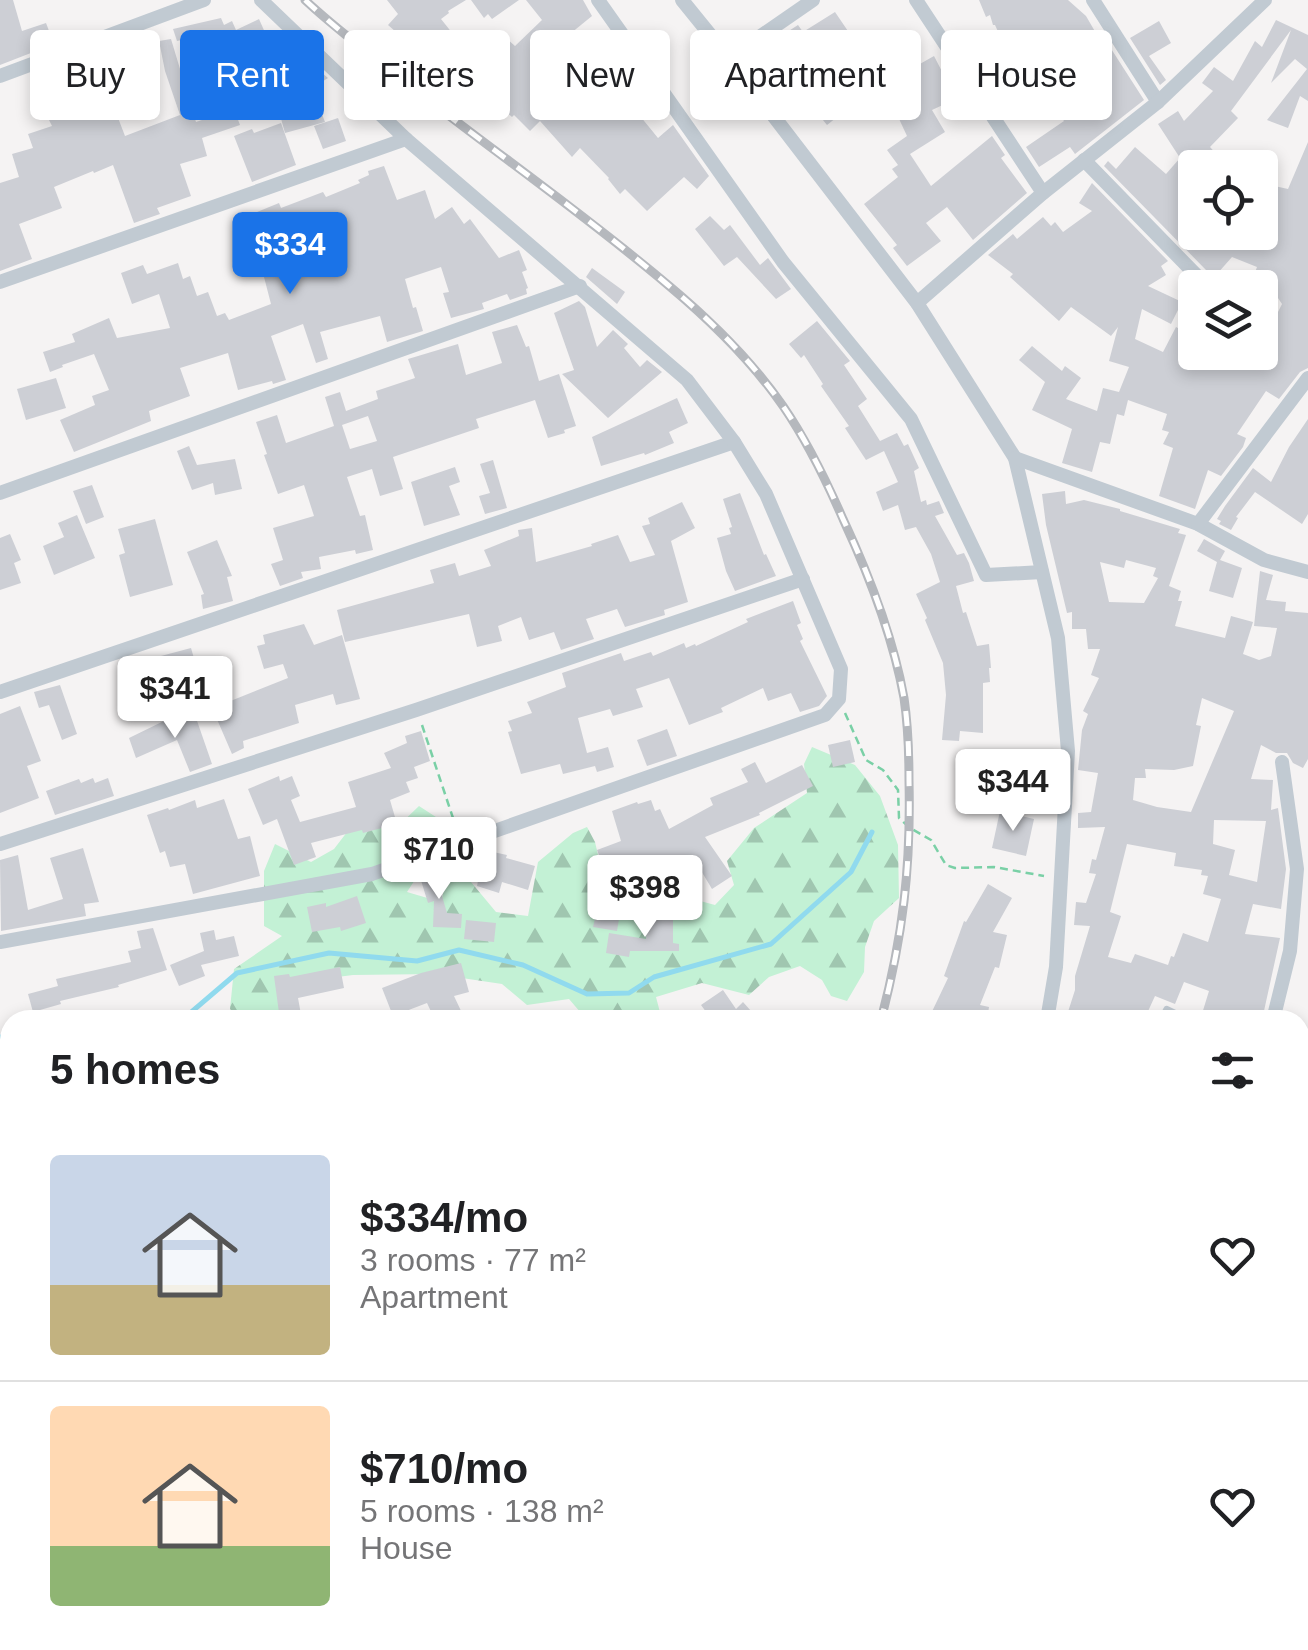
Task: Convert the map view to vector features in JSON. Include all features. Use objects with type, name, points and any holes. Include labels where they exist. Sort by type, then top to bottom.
[{"type":"street","points":[[0,76],[204,0]]},
{"type":"street","points":[[0,942],[372,874],[824,715],[839,699],[842,669],[766,494],[734,442],[687,380],[406,139],[261,0]]},
{"type":"street","points":[[598,0],[784,262],[911,419],[986,575],[1042,572]]},
{"type":"street","points":[[682,0],[706,30]]},
{"type":"street","points":[[770,30],[813,0]]},
{"type":"street","points":[[916,0],[1043,192]]},
{"type":"street","points":[[1092,0],[1158,102]]},
{"type":"street","points":[[916,304],[1043,192],[1158,102],[1265,0]]},
{"type":"street","points":[[776,120],[916,304],[1015,458],[1058,638],[1068,751],[1056,967],[1049,1010]]},
{"type":"street","points":[[0,282],[406,139]]},
{"type":"street","points":[[1084,160],[1191,270]]},
{"type":"street","points":[[0,493],[580,286]]},
{"type":"street","points":[[1198,524],[1308,378]]},
{"type":"street","points":[[0,692],[734,442]]},
{"type":"street","points":[[1015,458],[1198,524],[1264,560],[1308,572]]},
{"type":"street","points":[[0,844],[416,710],[803,579]]},
{"type":"street","points":[[1275,1010],[1290,951],[1298,869],[1282,762]]},
{"type":"path","points":[[839,699],[866,760],[884,770],[898,790],[899,818],[931,840],[946,865],[1061,879]]},
{"type":"path","points":[[416,710],[461,842]]},
{"type":"green space","points":[[812,747],[855,765],[880,796],[898,845],[899,898],[874,921],[865,947],[864,972],[847,1001],[831,996],[822,980],[800,966],[769,977],[749,995],[702,983],[656,997],[659,1010],[578,1010],[569,999],[527,1005],[502,984],[435,974],[353,975],[282,984],[282,1010],[230,1009],[234,969],[282,936],[264,926],[264,871],[275,844],[311,862],[334,849],[354,823],[394,830],[419,806],[439,819],[439,843],[407,892],[441,902],[448,873],[466,876],[496,912],[528,916],[538,862],[573,833],[587,827],[595,842],[606,889],[647,889],[715,905],[734,885],[727,861],[754,828],[807,793],[804,764]]},
{"type":"building","points":[[0,0],[13,0],[22,31],[46,23],[49,30],[30,30],[30,53],[0,65]]},
{"type":"building","points":[[387,0],[466,0],[441,19],[450,30],[394,30],[388,25],[398,14]]},
{"type":"building","points":[[471,0],[519,0],[492,19],[488,14],[484,18]]},
{"type":"building","points":[[526,0],[583,0],[592,16],[575,30],[532,30],[542,20]]},
{"type":"building","points":[[979,0],[1068,0],[1086,16],[1094,30],[997,30],[990,15],[986,17]]},
{"type":"building","points":[[835,12],[847,30],[806,30]]},
{"type":"building","points":[[221,18],[224,25],[232,21],[236,30],[180,30],[177,41],[173,29]]},
{"type":"building","points":[[259,19],[264,30],[236,30]]},
{"type":"building","points":[[1276,20],[1308,35],[1308,101],[1300,96],[1288,128],[1267,120],[1307,69],[1295,59],[1271,83],[1291,30],[1231,111],[1238,118],[1210,147],[1213,150],[1178,150],[1178,155],[1158,124],[1178,111],[1184,121],[1213,91],[1202,83],[1214,67],[1233,81],[1255,41],[1262,47]]},
{"type":"building","points":[[1159,21],[1171,43],[1149,56],[1166,80],[1160,85],[1130,38]]},
{"type":"building","points":[[530,32],[530,120],[643,120],[658,138],[673,125],[709,176],[697,189],[684,177],[647,211],[625,189],[620,194],[580,148],[572,157],[540,121],[530,131],[510,115],[510,42],[515,46]]},
{"type":"building","points":[[171,39],[180,69],[180,115],[165,71],[160,41]]},
{"type":"building","points":[[1112,50],[1144,100],[1075,154],[1070,147],[1039,167],[1026,147],[1064,121],[1112,120]]},
{"type":"building","points":[[934,56],[941,70],[941,106],[932,110],[945,132],[910,154],[931,186],[992,136],[1005,155],[1001,158],[1027,193],[973,240],[947,207],[926,223],[941,241],[907,266],[893,248],[897,245],[864,204],[898,177],[892,169],[898,165],[887,150],[907,136],[900,120],[921,120],[921,63]]},
{"type":"building","points":[[180,115],[180,120],[238,120],[240,125],[202,138],[207,156],[180,164],[191,196],[157,208],[160,214],[134,223],[113,165],[54,187],[62,208],[19,224],[32,259],[0,271],[0,183],[19,177],[12,154],[33,148],[28,134],[52,126],[49,120],[119,120],[125,136]]},
{"type":"building","points":[[338,118],[346,141],[323,149],[314,126]]},
{"type":"building","points":[[281,120],[325,122],[285,133]]},
{"type":"building","points":[[281,123],[296,165],[252,182],[234,136]]},
{"type":"building","points":[[1308,142],[1308,368],[1300,372],[1279,399],[1266,391],[1237,434],[1246,438],[1243,447],[1221,476],[1208,470],[1195,509],[1159,496],[1173,448],[1163,444],[1169,432],[1162,430],[1167,414],[1128,400],[1124,416],[1117,414],[1110,444],[1100,442],[1092,472],[1062,463],[1072,429],[1032,410],[1045,382],[1019,360],[1032,346],[1062,371],[1065,366],[1081,378],[1066,399],[1097,411],[1103,388],[1119,392],[1129,367],[1109,361],[1118,327],[1111,336],[1071,307],[1059,321],[1010,277],[1013,274],[988,255],[1013,234],[1017,239],[1043,217],[1051,226],[1055,222],[1063,232],[1092,211],[1079,203],[1092,183],[1168,261],[1161,266],[1166,275],[1148,286],[1178,300],[1178,310],[1171,324],[1142,309],[1135,339],[1163,352],[1178,328],[1178,370],[1278,370],[1278,312],[1282,304],[1278,298],[1278,270],[1256,270],[1257,267],[1232,257],[1221,270],[1206,270],[1186,250],[1278,250],[1278,187],[1288,189]]},
{"type":"building","points":[[1135,147],[1166,174],[1178,160],[1178,241],[1104,166],[1108,161],[1116,169]]},
{"type":"building","points":[[384,166],[397,200],[425,190],[435,219],[452,207],[464,224],[470,219],[499,258],[519,250],[527,270],[522,272],[527,294],[510,300],[507,294],[482,303],[484,309],[451,318],[443,293],[449,292],[441,267],[405,279],[423,331],[387,342],[380,316],[320,332],[328,359],[316,363],[303,324],[271,336],[286,380],[238,390],[228,353],[180,368],[190,396],[149,411],[151,421],[74,452],[60,420],[95,405],[92,396],[109,390],[94,354],[50,372],[43,352],[75,342],[72,334],[109,318],[117,338],[170,328],[159,294],[132,304],[121,273],[143,265],[147,274],[178,263],[183,279],[190,276],[197,296],[208,292],[217,316],[225,313],[229,320],[271,304],[257,250],[247,253],[235,221],[279,203],[281,208],[323,192],[326,197],[360,183],[358,180],[369,175],[368,171]]},
{"type":"building","points":[[710,216],[724,230],[730,225],[760,265],[768,258],[791,289],[776,299],[737,257],[724,266],[695,229]]},
{"type":"building","points":[[592,268],[625,292],[617,304],[586,277]]},
{"type":"building","points":[[579,301],[585,307],[597,347],[613,330],[628,344],[624,348],[640,367],[647,360],[662,372],[608,418],[562,374],[574,370],[554,313]]},
{"type":"building","points":[[817,321],[850,361],[844,365],[867,399],[858,406],[880,441],[897,433],[904,446],[908,444],[919,468],[914,471],[921,502],[926,500],[927,505],[939,501],[944,513],[935,516],[957,555],[964,553],[969,563],[974,581],[956,586],[977,646],[989,644],[991,668],[990,682],[983,683],[983,733],[960,731],[959,741],[942,740],[946,695],[943,663],[916,594],[940,582],[916,527],[905,530],[898,505],[883,511],[876,492],[898,482],[884,451],[866,460],[804,355],[801,358],[789,344]]},
{"type":"building","points":[[517,325],[526,347],[529,346],[539,381],[559,374],[576,426],[548,438],[535,400],[476,419],[479,428],[393,457],[403,489],[380,496],[372,469],[347,477],[360,516],[365,515],[373,550],[319,557],[321,569],[301,572],[303,578],[280,586],[271,564],[283,560],[273,528],[314,516],[304,485],[278,494],[256,422],[277,415],[286,443],[334,426],[325,397],[340,392],[346,411],[378,399],[376,391],[415,378],[408,359],[458,344],[466,375],[502,363],[492,332]],"holes":[[[368,416],[377,441],[350,449],[342,425]]]},
{"type":"building","points":[[56,378],[66,408],[26,420],[17,389]]},
{"type":"building","points":[[677,398],[688,423],[669,432],[674,443],[601,466],[592,437]]},
{"type":"building","points":[[1308,419],[1308,514],[1302,524],[1255,492],[1231,530],[1219,524],[1217,519],[1253,468],[1271,482]]},
{"type":"building","points":[[189,446],[197,465],[235,459],[242,489],[215,495],[213,483],[192,490],[177,451]]},
{"type":"building","points":[[493,460],[507,508],[485,514],[479,496],[490,493],[480,464]]},
{"type":"building","points":[[455,467],[460,482],[449,486],[460,515],[424,526],[411,482]]},
{"type":"building","points":[[92,485],[104,517],[86,524],[73,491]]},
{"type":"building","points":[[1065,491],[1066,504],[1084,500],[1180,529],[1178,533],[1186,535],[1169,586],[1181,591],[1175,626],[1225,638],[1231,616],[1253,622],[1243,654],[1259,660],[1271,656],[1277,628],[1254,626],[1260,571],[1273,575],[1266,600],[1286,602],[1285,611],[1308,613],[1308,759],[1303,768],[1293,763],[1287,753],[1276,753],[1261,745],[1251,779],[1273,780],[1271,810],[1278,808],[1286,869],[1281,909],[1253,904],[1245,934],[1280,938],[1264,1010],[1203,1010],[1209,991],[1184,982],[1175,1004],[1155,996],[1149,1010],[1069,1010],[1090,926],[1074,925],[1076,902],[1086,903],[1096,874],[1089,873],[1092,859],[1096,860],[1105,827],[1078,828],[1078,813],[1091,812],[1098,773],[1078,770],[1082,730],[1088,714],[1083,711],[1099,678],[1091,675],[1100,649],[1088,649],[1086,629],[1072,629],[1072,612],[1067,613],[1042,494]],"holes":[[[1126,560],[1156,568],[1153,576],[1158,578],[1144,603],[1109,602],[1100,562],[1124,568]],[[1202,698],[1234,711],[1191,812],[1133,800],[1135,778],[1146,778],[1145,769],[1193,766]],[[1214,820],[1266,821],[1257,882],[1229,875],[1235,850],[1213,844]],[[1127,844],[1176,853],[1174,866],[1202,870],[1201,875],[1208,876],[1203,894],[1221,899],[1208,942],[1183,933],[1168,965],[1135,954],[1131,963],[1108,957],[1121,916],[1110,912]]]},
{"type":"building","points":[[740,493],[776,576],[735,591],[717,538],[731,534],[723,499]]},
{"type":"building","points":[[682,502],[695,528],[671,541],[688,602],[664,610],[665,615],[625,627],[617,609],[586,619],[594,639],[561,650],[554,632],[529,640],[521,617],[498,626],[502,641],[477,647],[469,614],[345,642],[337,610],[434,583],[430,570],[455,563],[459,576],[491,566],[484,550],[519,536],[518,530],[532,528],[536,562],[618,535],[630,562],[655,555],[642,526],[650,524],[648,518]]},
{"type":"building","points":[[77,515],[95,558],[54,575],[43,546],[64,537],[58,523]]},
{"type":"building","points":[[155,519],[173,585],[130,597],[119,555],[125,553],[118,529]]},
{"type":"building","points":[[10,534],[21,560],[14,563],[21,583],[0,590],[0,538]]},
{"type":"building","points":[[1204,539],[1225,551],[1220,560],[1242,568],[1233,598],[1209,591],[1217,562],[1197,551]]},
{"type":"building","points":[[217,540],[232,576],[227,577],[233,601],[203,609],[204,594],[187,552]]},
{"type":"building","points":[[793,601],[801,623],[797,625],[803,639],[800,641],[827,696],[819,706],[800,712],[791,693],[768,701],[763,688],[721,708],[723,712],[689,725],[669,678],[636,689],[643,707],[613,716],[610,709],[578,718],[587,753],[608,747],[614,767],[597,772],[595,766],[563,774],[560,764],[521,774],[508,721],[532,713],[527,702],[566,687],[562,673],[621,653],[624,661],[651,652],[653,656],[684,643],[686,648],[696,646],[748,622],[746,619]]},
{"type":"building","points":[[304,624],[314,645],[342,635],[360,699],[336,705],[333,694],[295,705],[299,723],[243,741],[244,748],[232,754],[216,717],[231,712],[228,702],[288,678],[283,664],[264,669],[257,646],[265,644],[263,635]]},
{"type":"building","points":[[191,648],[202,686],[171,694],[161,656]]},
{"type":"building","points":[[60,685],[77,734],[62,740],[49,705],[39,708],[34,692]]},
{"type":"building","points":[[20,706],[41,761],[27,766],[39,798],[0,813],[0,714]]},
{"type":"building","points":[[195,715],[212,764],[190,772],[177,740],[136,758],[129,738],[170,718],[172,724]]},
{"type":"building","points":[[667,729],[677,756],[647,766],[637,740]]},
{"type":"building","points":[[421,731],[430,761],[414,767],[418,778],[406,782],[410,792],[390,800],[397,824],[311,843],[316,857],[294,865],[277,819],[263,825],[248,789],[279,776],[280,781],[292,776],[300,796],[291,800],[300,822],[356,807],[348,782],[391,768],[384,753],[407,743],[405,736]]},
{"type":"building","points":[[850,740],[855,762],[833,767],[828,745]]},
{"type":"building","points":[[755,762],[766,783],[802,765],[813,786],[760,815],[705,837],[732,876],[712,889],[700,869],[673,882],[667,868],[639,880],[634,868],[608,878],[597,850],[621,841],[612,811],[651,800],[669,829],[713,805],[710,798],[748,782],[741,769]]},
{"type":"building","points":[[93,778],[95,783],[108,778],[114,796],[55,815],[46,791]]},
{"type":"building","points":[[224,799],[238,839],[250,836],[260,876],[193,894],[185,864],[170,867],[165,851],[160,853],[147,815],[195,800],[197,808]]},
{"type":"building","points":[[1000,811],[1034,819],[1026,856],[992,848]]},
{"type":"building","points":[[83,848],[99,902],[84,904],[86,916],[1,931],[0,860],[18,855],[28,910],[63,899],[50,858]]},
{"type":"building","points":[[484,850],[535,866],[528,890],[502,882],[499,893],[477,886]]},
{"type":"building","points":[[434,869],[447,913],[462,914],[461,928],[433,927],[434,901],[428,903],[419,874]]},
{"type":"building","points":[[988,884],[1012,898],[993,932],[1007,935],[999,968],[995,967],[980,1005],[989,1010],[933,1010],[948,978],[944,976],[966,922]]},
{"type":"building","points":[[357,896],[366,923],[341,931],[340,927],[312,932],[307,907],[326,903],[326,907]]},
{"type":"building","points":[[600,898],[622,901],[617,931],[593,927]]},
{"type":"building","points":[[466,920],[496,923],[494,942],[464,939]]},
{"type":"building","points":[[647,920],[673,920],[673,943],[679,944],[679,951],[630,951],[629,957],[606,953],[609,933],[646,939]]},
{"type":"building","points":[[153,928],[167,970],[32,1010],[28,994],[58,986],[56,979],[131,962],[128,951],[141,948],[137,931]]},
{"type":"building","points":[[214,930],[216,940],[234,936],[239,956],[201,965],[205,976],[179,986],[170,965],[204,951],[200,933]]},
{"type":"building","points":[[461,963],[469,992],[454,996],[461,1010],[430,1010],[427,1003],[409,1010],[391,1010],[382,988]]},
{"type":"building","points":[[340,967],[344,988],[298,998],[300,1010],[279,1010],[274,976],[290,977]]},
{"type":"building","points":[[723,990],[736,1009],[743,1002],[750,1010],[705,1010],[701,1005]]},
{"type":"waterway","points":[[194,1010],[237,973],[329,953],[417,961],[459,950],[523,965],[587,994],[629,993],[654,977],[771,944],[851,872],[872,832]]},
{"type":"railway","points":[[305,0],[684,298],[757,373],[808,447],[871,584],[887,629],[905,708],[909,771],[907,872],[883,1010]]}]
